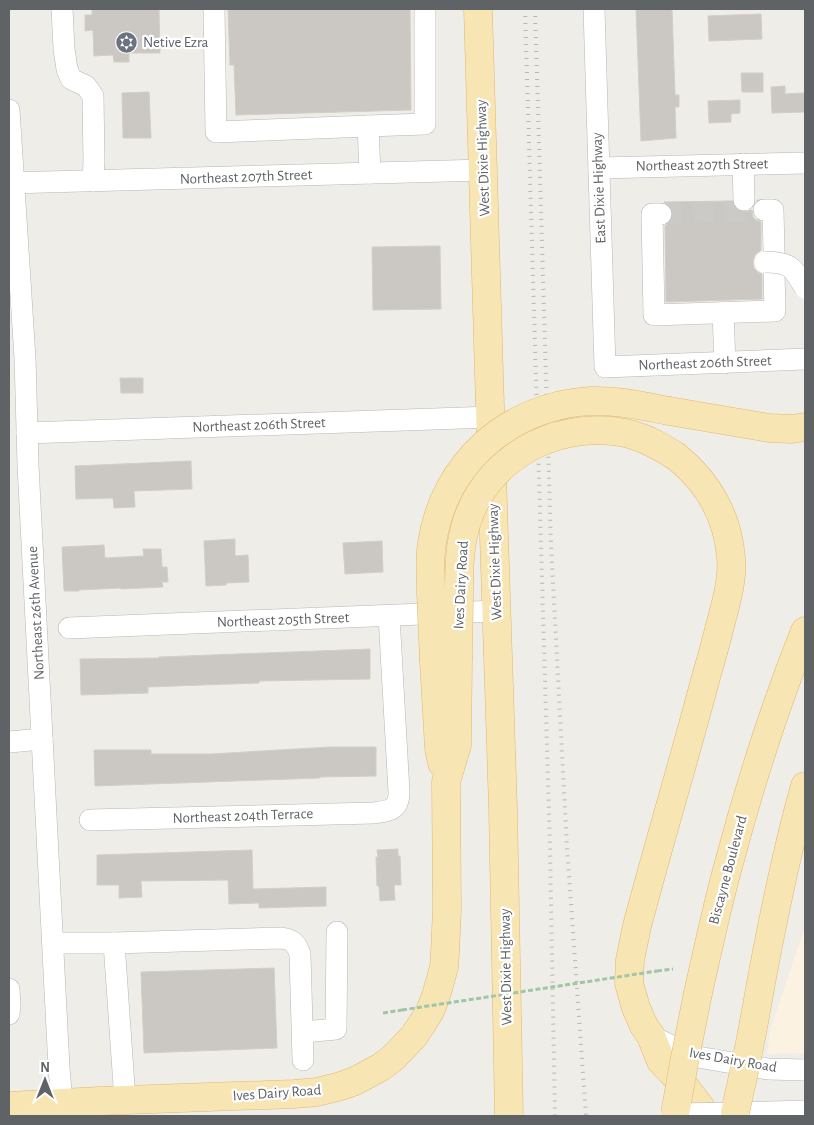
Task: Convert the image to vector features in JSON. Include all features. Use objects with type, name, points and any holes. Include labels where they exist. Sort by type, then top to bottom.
[{"type":"main road","name":"West Dixie Highway","points":[[478,9],[504,817],[509,1116]]},
{"type":"main road","points":[[446,661],[430,572],[435,528],[446,496],[455,480],[476,452],[500,431],[516,421],[543,410],[570,403],[592,401],[624,403],[761,427],[792,429],[805,427]]},
{"type":"main road","name":"Ives Dairy Road","points":[[9,1106],[62,1110],[125,1100],[317,1092],[355,1081],[381,1067],[403,1047],[430,1011],[444,967],[447,909],[446,782],[439,748],[446,661],[464,533],[478,498],[503,467],[523,451],[546,439],[585,430],[610,431],[634,436],[659,446],[689,468],[709,491],[724,522],[731,560],[730,585],[713,654],[649,881],[630,960],[629,983],[634,1003],[644,1026],[651,1036]]},
{"type":"main road","name":"Biscayne Boulevard","points":[[675,1115],[686,1049],[728,864],[770,730],[805,631]]},
{"type":"main road","points":[[734,1115],[747,1058],[778,896],[805,786]]},
{"type":"main road","points":[[651,1036],[660,1061],[682,1084],[707,1116]]},
{"type":"street","points":[[62,9],[67,70],[72,79],[86,86],[94,96],[93,181]]},
{"type":"street","points":[[214,9],[216,132],[425,124],[425,9]]},
{"type":"street","name":"East Dixie Highway","points":[[594,9],[605,367]]},
{"type":"street","name":"Northeast 26th Avenue","points":[[9,110],[17,359],[27,433],[62,1110]]},
{"type":"street","points":[[368,126],[370,173]]},
{"type":"street","name":"Northeast 207th Street","points":[[599,168],[805,163]]},
{"type":"street","points":[[743,164],[744,200]]},
{"type":"street","name":"Northeast 207th Street","points":[[11,183],[484,170]]},
{"type":"street","points":[[661,214],[652,214],[654,315],[775,312],[771,262],[773,210],[764,210]]},
{"type":"street","points":[[771,262],[781,262],[795,270],[805,288]]},
{"type":"street","points":[[723,313],[725,362]]},
{"type":"street","name":"Northeast 206th Street","points":[[605,367],[805,360]]},
{"type":"street","name":"Northeast 206th Street","points":[[27,433],[491,417]]},
{"type":"street","name":"Northeast 205th Street","points":[[69,628],[497,611]]},
{"type":"street","name":"Northeast 204th Terrace","points":[[90,820],[373,813],[392,810],[399,798],[399,792],[389,616]]},
{"type":"street","points":[[9,742],[42,739]]},
{"type":"street","points":[[302,1032],[336,1029],[337,932]]},
{"type":"street","points":[[53,943],[282,938],[291,940],[296,944],[300,954],[303,1060]]},
{"type":"street","points":[[114,943],[125,1100]]},
{"type":"street","points":[[9,989],[9,1014]]},
{"type":"street","name":"Ives Dairy Road","points":[[651,1036],[692,1056],[768,1069],[805,1070]]},
{"type":"street","points":[[675,1115],[734,1115],[805,1111]]},
{"type":"path","points":[[383,1013],[673,969]]},
{"type":"shaded area","points":[[805,925],[805,1053],[767,1054],[770,1031]]},
{"type":"building","name":"Netive Ezra","points":[[92,9],[159,9],[160,53],[129,53],[129,62],[114,62],[113,55],[94,56],[93,30],[85,31],[85,15],[92,15]]},
{"type":"building","points":[[228,9],[410,9],[411,110],[236,115],[234,65],[230,65]]},
{"type":"building","points":[[636,9],[672,9],[675,95],[679,95],[679,107],[675,107],[676,138],[641,141]]},
{"type":"building","points":[[761,14],[762,39],[709,41],[708,16]]},
{"type":"building","points":[[741,73],[763,73],[763,92],[742,92]]},
{"type":"building","points":[[785,86],[785,94],[805,93],[805,112],[772,113],[771,87]]},
{"type":"building","points":[[149,92],[151,138],[123,138],[122,93]]},
{"type":"building","points":[[740,100],[740,113],[731,114],[731,122],[709,123],[708,101]]},
{"type":"building","points":[[732,201],[733,206],[738,211],[752,210],[753,217],[761,222],[761,250],[755,255],[753,262],[754,268],[762,274],[762,299],[666,302],[665,226],[672,221],[673,214],[672,207],[664,202]]},
{"type":"building","points":[[440,246],[441,309],[373,310],[372,247]]},
{"type":"building","points":[[120,378],[143,378],[143,393],[121,393]]},
{"type":"building","points":[[191,461],[192,489],[134,491],[135,507],[114,508],[113,498],[76,499],[75,466]]},
{"type":"building","points":[[235,539],[235,556],[248,555],[249,582],[206,586],[204,541]]},
{"type":"building","points":[[382,541],[383,572],[345,574],[343,543]]},
{"type":"building","points":[[104,545],[105,558],[144,556],[143,549],[161,549],[162,567],[167,567],[168,582],[162,582],[163,587],[64,591],[62,547]]},
{"type":"building","points":[[370,649],[370,679],[259,681],[259,683],[148,687],[148,693],[81,695],[80,659],[159,658]]},
{"type":"building","points":[[330,747],[376,747],[376,776],[95,786],[94,750],[151,750],[151,754],[211,754]]},
{"type":"building","points":[[398,849],[401,885],[394,885],[395,900],[380,901],[379,886],[377,886],[377,850]]},
{"type":"building","points":[[252,850],[253,889],[326,887],[326,906],[259,908],[259,903],[229,904],[228,880],[141,881],[142,897],[119,898],[119,885],[97,885],[97,855]]},
{"type":"building","points":[[274,968],[277,1048],[144,1053],[141,972]]},
{"type":"tunnel","points":[[661,214],[764,210]]},
{"type":"railway","points":[[525,9],[550,847],[555,1116]]},
{"type":"railway","points":[[535,9],[551,545],[567,847],[586,1116]]},
{"type":"place","name":"Netive Ezra","points":[[127,42]]}]
